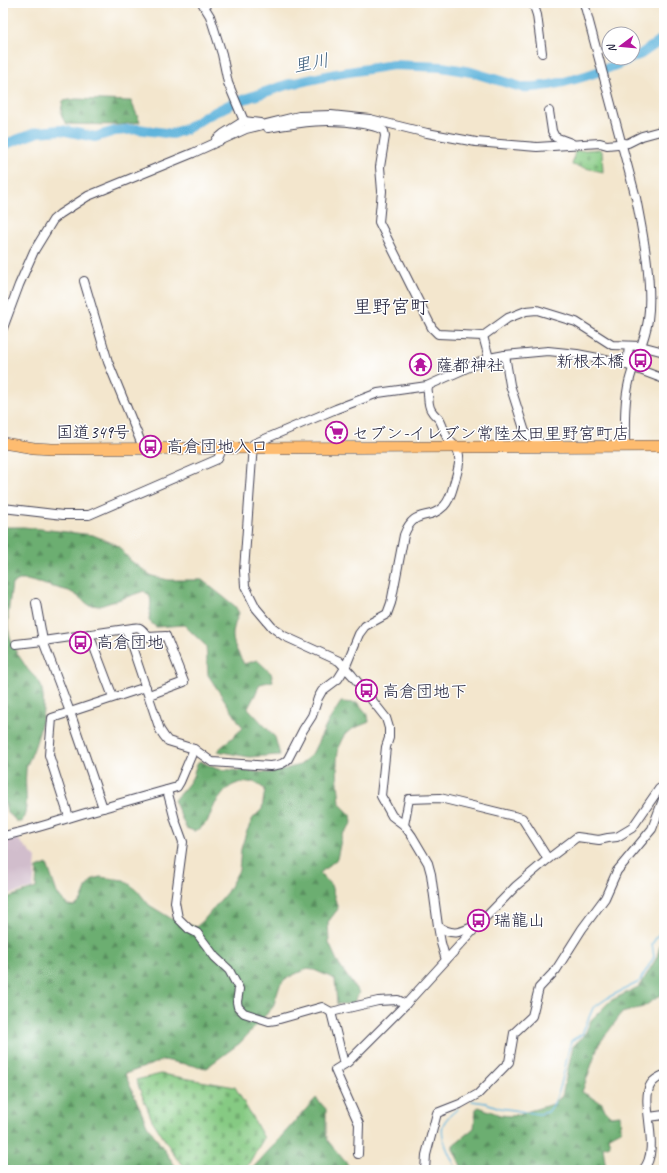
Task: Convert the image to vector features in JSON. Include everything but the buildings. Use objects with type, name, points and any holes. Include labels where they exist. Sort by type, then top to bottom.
[{"type":"highway","name":"国道349号","points":[[3,443],[34,448],[141,449],[664,446]]},
{"type":"street","points":[[202,3],[210,16],[217,35],[228,83],[243,119]]},
{"type":"street","points":[[533,3],[537,15],[542,53]]},
{"type":"street","points":[[584,3],[636,198],[641,223],[649,306],[642,346],[630,367]]},
{"type":"street","points":[[549,111],[552,132],[555,137],[575,144]]},
{"type":"street","points":[[3,328],[19,285],[34,251],[53,220],[60,214],[88,196],[211,145],[243,130],[266,123],[299,116],[317,115],[361,117],[421,132],[476,142],[537,147],[575,144],[600,143],[607,145],[628,143],[642,136],[664,130]]},
{"type":"street","points":[[361,117],[379,127],[384,131],[385,136],[380,166],[382,191],[379,222],[432,328],[438,334],[483,336],[508,318],[526,311],[537,310],[576,322],[612,344],[642,346],[664,352]]},
{"type":"street","points":[[211,145],[243,119],[266,123]]},
{"type":"street","points":[[243,130],[313,121],[350,122],[379,127]]},
{"type":"street","points":[[84,281],[108,362],[142,445],[141,449]]},
{"type":"street","points":[[483,336],[490,358]]},
{"type":"street","points":[[625,446],[625,412],[630,367],[629,346]]},
{"type":"street","points":[[446,960],[441,943],[428,863],[404,825],[392,816],[381,796],[386,747],[389,738],[389,728],[386,718],[339,661],[284,636],[272,628],[256,608],[244,586],[253,444],[336,409],[378,394],[427,386],[490,358],[505,355],[548,351],[598,358],[664,379]]},
{"type":"street","points":[[505,355],[510,385],[526,432],[546,447]]},
{"type":"street","points":[[126,629],[147,691],[164,736],[168,741],[194,749],[212,762],[270,766],[284,763],[288,759],[312,716],[322,691],[338,679],[345,668],[355,642],[365,626],[387,614],[391,603],[407,526],[417,517],[438,511],[445,505],[450,496],[459,466],[459,452],[448,440],[440,420],[430,409],[427,386]]},
{"type":"street","points":[[3,508],[63,515],[89,516],[147,489],[218,459],[222,449]]},
{"type":"street","points":[[36,603],[43,640],[70,712],[103,808]]},
{"type":"street","points":[[16,644],[137,627],[141,628],[148,637],[166,636],[184,682],[112,698],[52,718],[48,755],[70,817]]},
{"type":"street","points":[[89,634],[112,698]]},
{"type":"street","points":[[3,836],[22,832],[177,787],[194,749]]},
{"type":"street","points":[[358,1154],[359,1124],[335,1070],[348,1062],[406,1004],[516,886],[577,837],[599,840],[616,837],[632,828],[659,789],[664,786]]},
{"type":"street","points":[[167,790],[183,842],[175,902],[178,918],[189,929],[197,933],[215,957],[229,970],[239,989],[237,1002],[238,1007],[244,1013],[269,1021],[322,1007],[331,1012],[378,1001],[398,1000],[406,1004]]},
{"type":"street","points":[[425,1170],[426,1155],[437,1113],[460,1104],[478,1094],[509,1062],[514,1033],[532,1016],[539,988],[556,970],[582,929],[605,898],[617,871],[652,829],[664,797]]},
{"type":"street","points":[[404,825],[409,799],[440,798],[522,818],[548,859]]},
{"type":"street","points":[[438,926],[449,932],[457,933],[480,923]]},
{"type":"street","points":[[331,1012],[344,1064]]},
{"type":"street","points":[[643,1170],[648,1162],[650,1154],[647,1098],[652,1084],[664,1075]]},
{"type":"street","points":[[649,1117],[664,1115]]},
{"type":"shaded area","points":[[15,836],[36,858],[33,888],[3,896],[3,840]]},
{"type":"green space","points":[[76,99],[131,101],[140,122],[120,125],[67,124],[61,114],[63,101]]},
{"type":"green space","points":[[599,149],[602,151],[603,172],[572,165],[575,151]]},
{"type":"green space","points":[[3,527],[24,527],[93,535],[117,545],[131,561],[152,576],[168,580],[202,580],[235,606],[239,613],[234,628],[233,639],[244,664],[257,660],[271,673],[273,681],[260,684],[248,708],[275,737],[280,755],[249,757],[217,751],[243,728],[208,675],[206,646],[184,625],[156,627],[149,621],[151,600],[144,591],[100,606],[89,605],[69,591],[27,580],[19,580],[12,584],[8,616],[9,633],[16,652],[40,684],[43,694],[43,710],[36,744],[26,769],[26,809],[22,822],[17,822],[7,811],[3,800]]},
{"type":"green space","points":[[341,702],[358,703],[368,715],[369,722],[349,731],[343,737],[339,745],[337,775],[340,804],[351,815],[352,823],[342,835],[337,859],[320,873],[331,885],[338,909],[328,922],[329,943],[339,965],[359,993],[353,1004],[337,1004],[335,979],[314,970],[306,969],[285,979],[280,985],[273,1007],[240,1043],[206,1068],[164,1060],[125,1074],[147,1125],[178,1170],[3,1170],[3,899],[36,888],[37,868],[47,864],[57,893],[67,905],[75,906],[81,901],[87,886],[93,879],[100,877],[124,880],[137,890],[149,905],[172,919],[196,927],[203,921],[227,892],[239,870],[241,849],[246,833],[253,818],[262,809],[265,789],[254,782],[238,783],[231,786],[215,804],[207,822],[201,828],[194,831],[186,828],[174,800],[189,783],[196,766],[200,761],[217,769],[271,773],[300,765],[312,754],[328,722]]},
{"type":"green space","points":[[664,934],[664,993],[643,1007],[622,1013],[599,1044],[582,1092],[602,1103],[605,1110],[611,1116],[620,1115],[621,1130],[608,1137],[610,1145],[603,1147],[606,1170],[463,1170],[453,1149],[453,1145],[474,1128],[476,1109],[479,1107],[500,1115],[512,1116],[553,1104],[562,1096],[573,1046],[584,1036],[591,1020],[610,1001],[640,986],[657,957]]},
{"type":"green space","points":[[161,1074],[235,1087],[264,1138],[245,1170],[189,1170],[177,1159],[152,1120],[136,1080]]},
{"type":"green space","points":[[316,1098],[326,1109],[326,1133],[328,1141],[348,1165],[349,1170],[251,1170]]},
{"type":"waterway","name":"里川","points":[[641,54],[664,38]]},
{"type":"waterway","name":"里川","points":[[3,145],[38,132],[61,130],[95,137],[115,131],[138,129],[172,134],[188,128],[205,117],[233,103],[286,85],[336,74],[393,65],[442,67],[471,72],[521,87],[534,87],[562,82],[592,74],[613,66]]},
{"type":"waterway","points":[[472,1101],[486,1103],[500,1108],[539,1114],[548,1112],[553,1105],[560,1088],[571,1041],[582,1034],[593,1008],[609,997],[639,982],[654,957],[652,944],[664,926]]},
{"type":"waterway","points":[[457,1170],[444,1142],[442,1130],[446,1120],[458,1109]]},
{"type":"place","name":"新根本橋","points":[[640,361]]},
{"type":"place","name":"薩都神社","points":[[421,365]]},
{"type":"place","name":"セブン-イレブン常陸太田里野宮町店","points":[[337,433]]},
{"type":"place","name":"高倉団地入口","points":[[150,446]]},
{"type":"place","name":"高倉団地","points":[[81,642]]},
{"type":"place","name":"高倉団地下","points":[[367,691]]},
{"type":"place","name":"瑞龍山","points":[[478,920]]},
{"type":"district","name":"里野宮町","points":[[391,307]]}]
